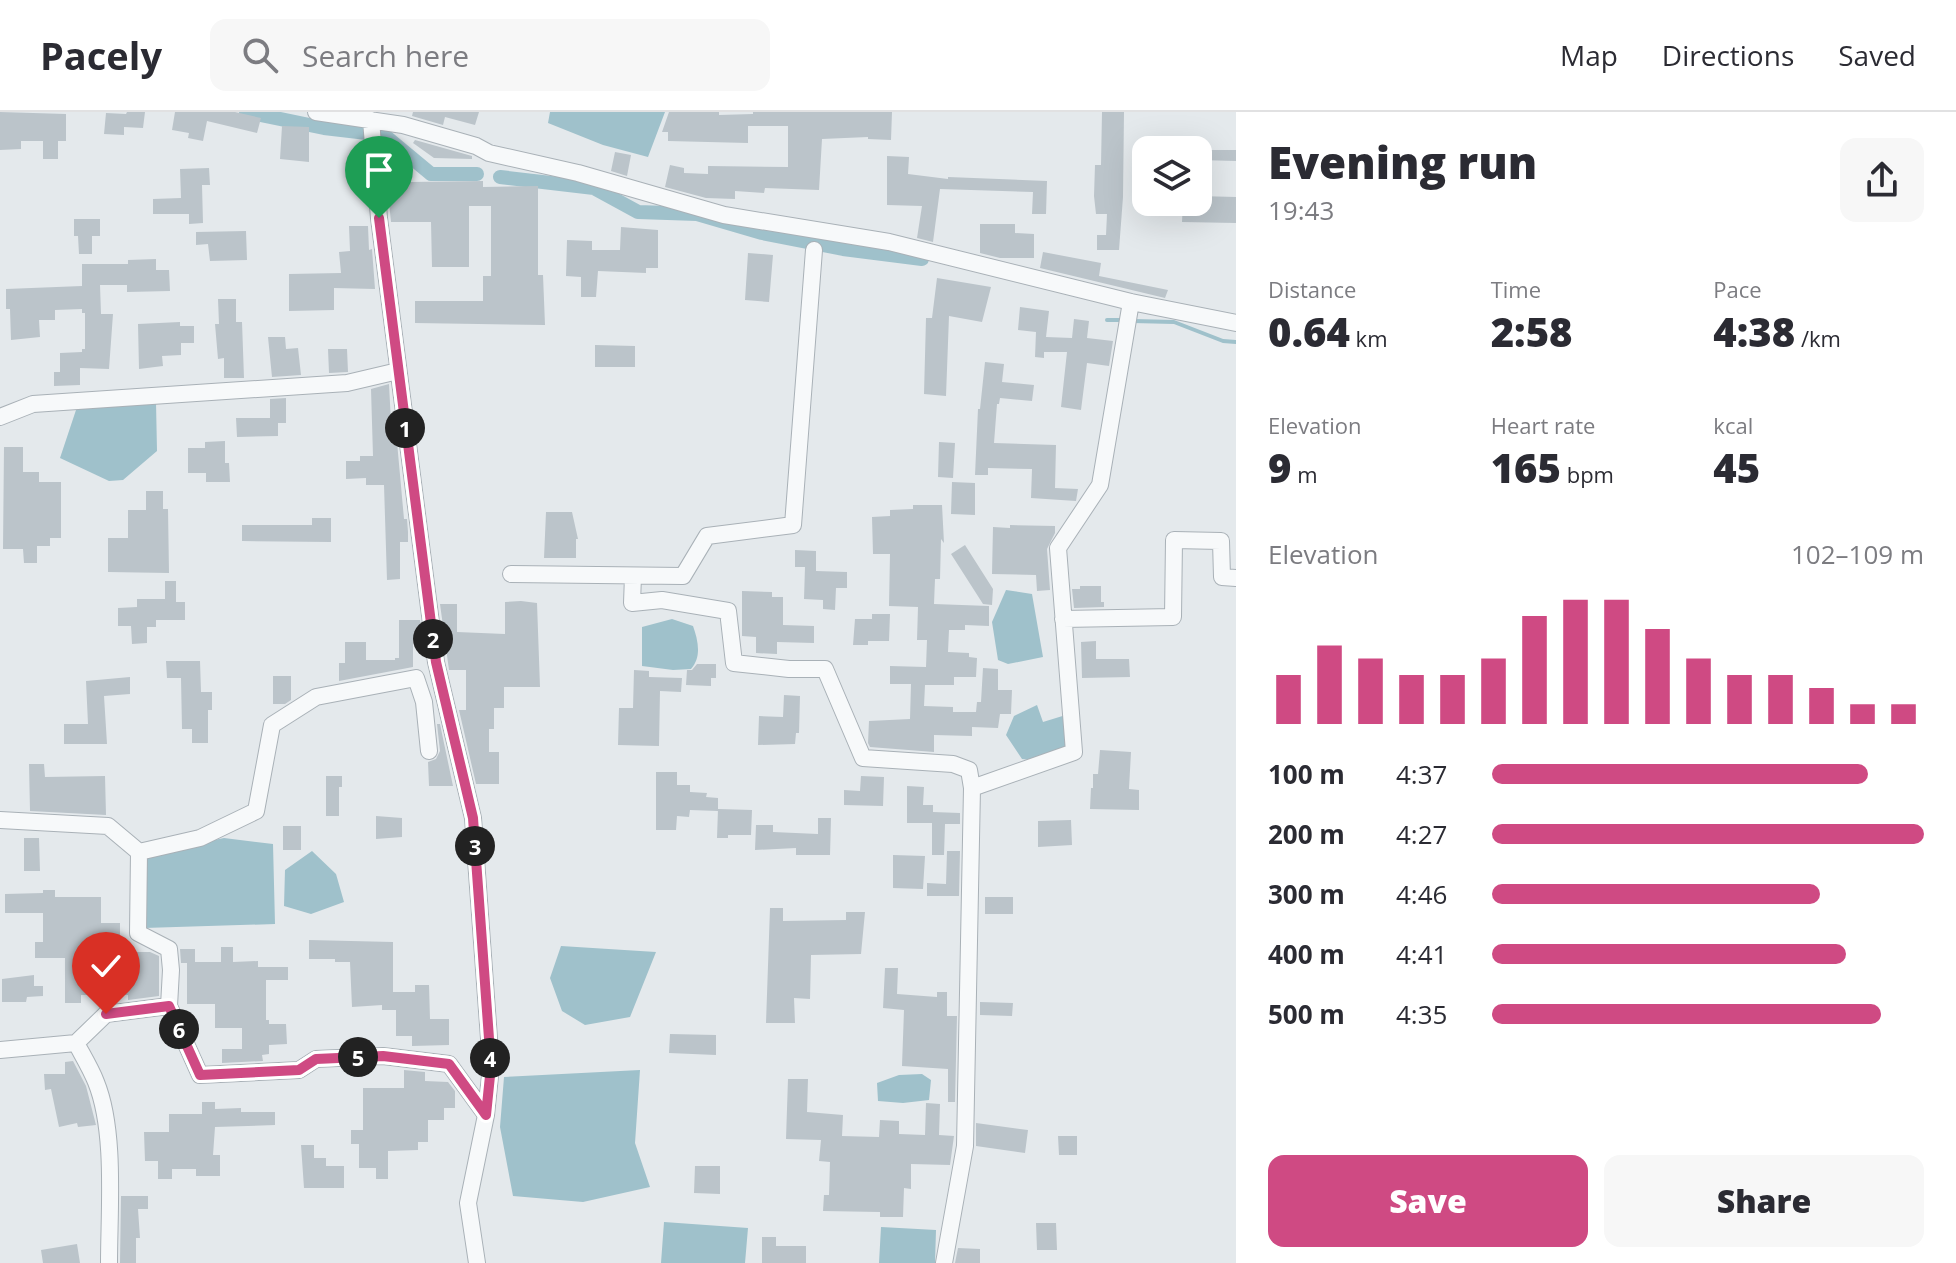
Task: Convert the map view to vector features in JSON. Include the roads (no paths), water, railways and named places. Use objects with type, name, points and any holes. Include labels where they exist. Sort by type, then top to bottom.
[{"type":"street","points":[[316,112],[371,120],[406,119],[489,153],[578,173],[724,215],[889,242],[1130,308],[1236,323]]},
{"type":"street","points":[[371,120],[379,218],[436,662],[473,818],[491,1066],[486,1115],[468,1203],[477,1263]]},
{"type":"street","points":[[511,574],[683,576],[707,536],[793,525],[814,250]]},
{"type":"street","points":[[972,788],[1074,752],[1058,548],[1100,485],[1130,308]]},
{"type":"street","points":[[0,417],[33,404],[347,383],[398,371]]},
{"type":"street","points":[[1063,619],[1173,617],[1174,540],[1221,541],[1222,577],[1236,578]]},
{"type":"street","points":[[633,576],[632,603],[662,600],[728,611],[734,663],[825,669],[863,758],[953,764],[969,770],[972,788],[965,1146],[944,1263]]},
{"type":"street","points":[[139,852],[200,838],[256,811],[272,725],[316,697],[416,678],[424,702],[429,751]]},
{"type":"street","points":[[0,820],[108,826],[139,852]]},
{"type":"street","points":[[139,852],[138,933],[169,949],[169,1006],[200,1075],[299,1070],[316,1059],[383,1056],[449,1064],[486,1115]]},
{"type":"street","points":[[0,1050],[76,1043],[106,1014],[169,1006]]},
{"type":"street","points":[[76,1043],[96,1083],[104,1109],[108,1142],[109,1263]]},
{"type":"water","points":[[550,112],[665,112],[648,157],[603,145],[548,123]]},
{"type":"water","points":[[156,402],[157,451],[123,480],[109,481],[60,458],[77,407]]},
{"type":"water","points":[[1006,590],[1032,594],[1043,657],[1008,664],[998,660],[992,622]]},
{"type":"water","points":[[672,619],[693,626],[698,648],[697,659],[691,669],[642,666],[642,627]]},
{"type":"water","points":[[1037,705],[1043,722],[1069,714],[1067,748],[1032,760],[1022,759],[1006,735],[1014,716]]},
{"type":"water","points":[[224,838],[273,844],[275,924],[144,928],[147,854]]},
{"type":"water","points":[[312,851],[336,874],[344,902],[311,914],[284,906],[285,870]]},
{"type":"water","points":[[561,946],[656,952],[630,1017],[585,1025],[562,1011],[550,978]]},
{"type":"water","points":[[640,1070],[635,1143],[650,1187],[583,1202],[513,1196],[500,1127],[504,1077]]},
{"type":"water","points":[[922,1074],[931,1080],[929,1100],[903,1103],[878,1101],[877,1083],[899,1075]]},
{"type":"water","points":[[664,1222],[748,1228],[745,1263],[661,1263]]},
{"type":"water","points":[[881,1227],[936,1230],[935,1263],[879,1263]]},
{"type":"waterway","points":[[246,112],[324,128],[384,135],[431,174],[477,174]]},
{"type":"waterway","points":[[500,177],[594,188],[638,212],[697,214],[762,233],[843,249],[922,259]]},
{"type":"waterway","points":[[1107,320],[1124,320]]},
{"type":"waterway","points":[[1133,321],[1174,322],[1223,341],[1236,342]]}]
